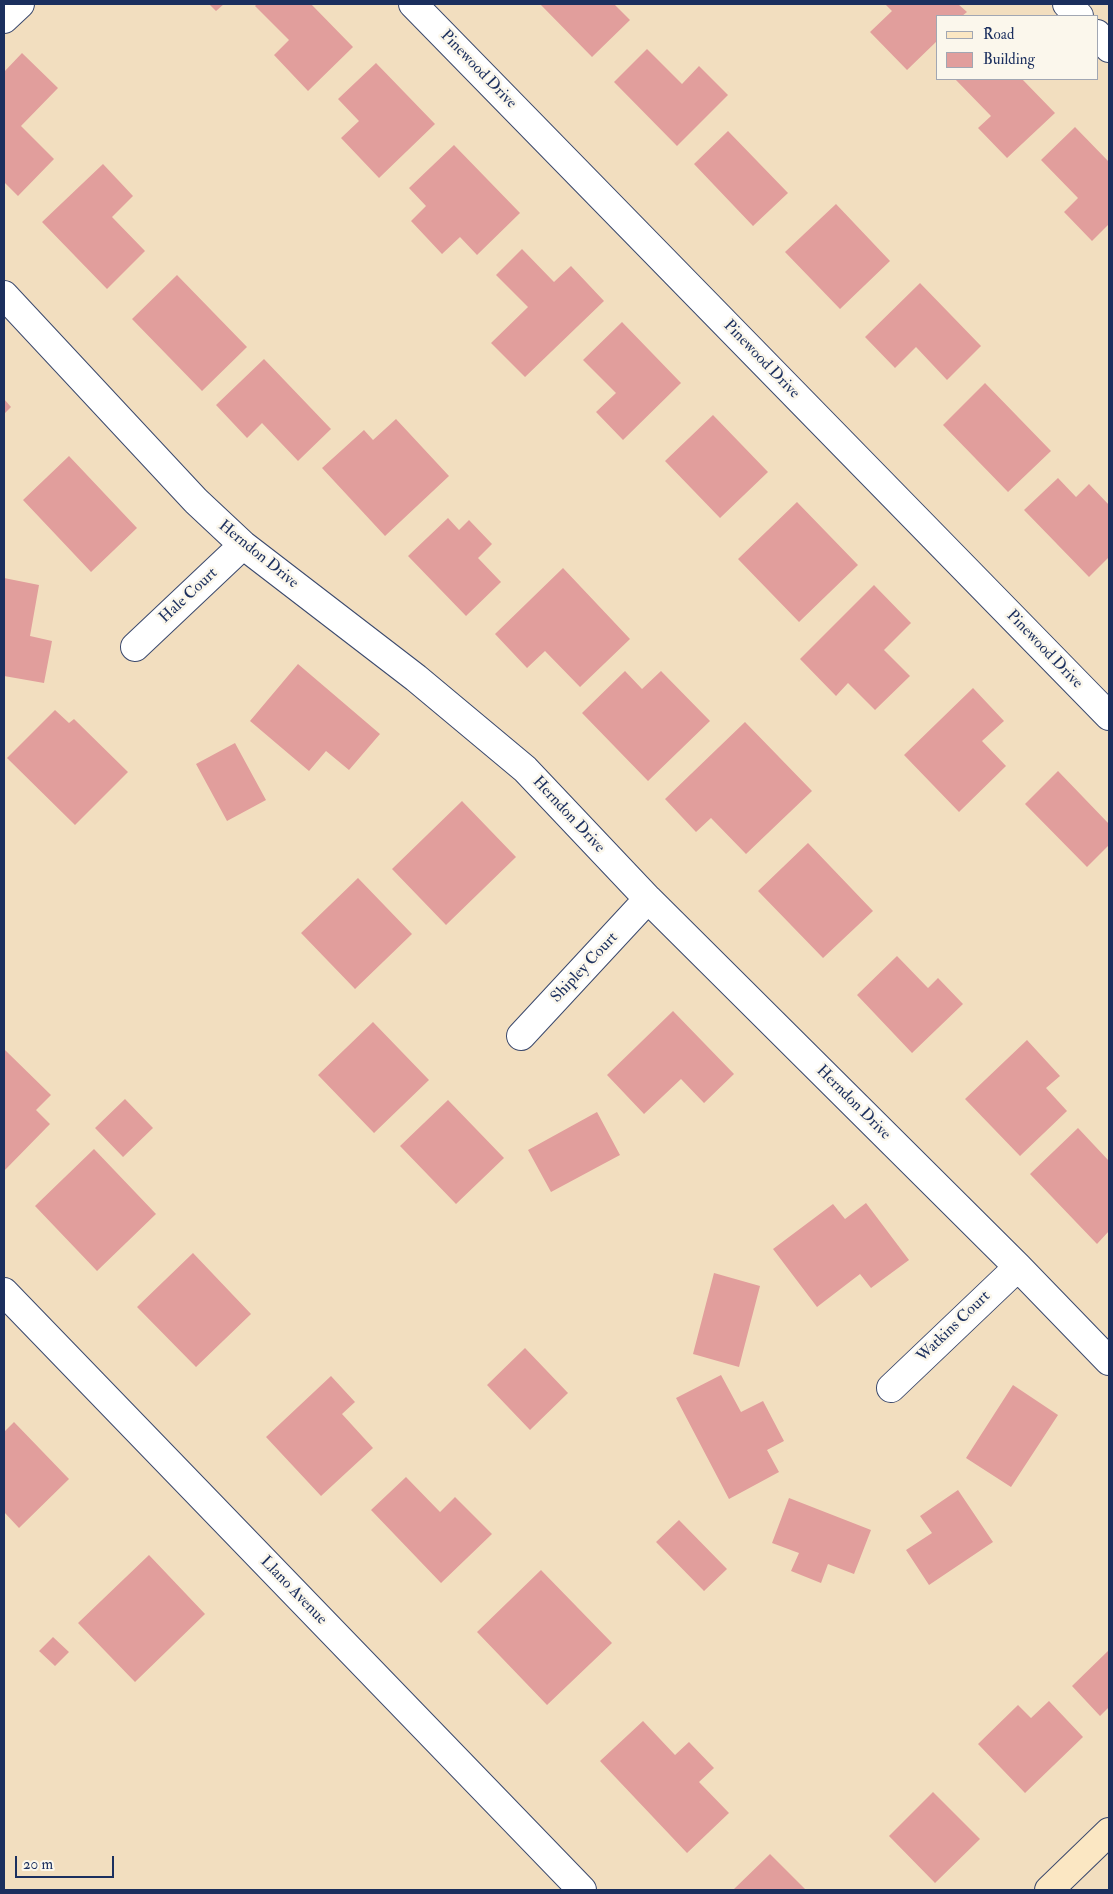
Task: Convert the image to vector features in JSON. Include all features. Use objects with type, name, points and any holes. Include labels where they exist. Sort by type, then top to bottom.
[{"type":"street","points":[[4,18],[20,4]]},
{"type":"street","name":"Pinewood Drive","points":[[413,4],[1109,716]]},
{"type":"street","points":[[1068,4],[1078,15]]},
{"type":"street","points":[[1098,35],[1109,48]]},
{"type":"street","name":"Herndon Drive","points":[[4,295],[196,502],[243,545],[416,678],[525,769],[648,899],[1018,1267],[1109,1361]]},
{"type":"street","name":"Hale Court","points":[[135,647],[243,545]]},
{"type":"street","name":"Shipley Court","points":[[521,1036],[648,899]]},
{"type":"street","name":"Watkins Court","points":[[891,1388],[1018,1267]]},
{"type":"street","name":"Llano Avenue","points":[[4,1292],[582,1890]]},
{"type":"street","points":[[1049,1890],[1109,1832]]},
{"type":"building","points":[[209,4],[224,4],[216,11]]},
{"type":"building","points":[[257,4],[311,4],[353,47],[308,91],[274,55],[289,40],[255,6]]},
{"type":"building","points":[[540,4],[614,4],[630,20],[592,57]]},
{"type":"building","points":[[885,4],[958,4],[967,12],[963,15],[936,15],[936,42],[907,70],[870,32],[892,11]]},
{"type":"building","points":[[647,49],[682,84],[699,66],[728,95],[677,146],[614,82]]},
{"type":"building","points":[[22,53],[58,88],[21,126],[54,159],[18,196],[4,182],[4,72]]},
{"type":"building","points":[[376,63],[435,124],[379,178],[341,138],[359,121],[338,99]]},
{"type":"building","points":[[956,80],[1023,80],[1055,113],[1007,158],[978,128],[991,116]]},
{"type":"building","points":[[1075,127],[1109,162],[1109,224],[1092,241],[1064,212],[1078,198],[1041,160]]},
{"type":"building","points":[[728,131],[788,193],[753,226],[694,164]]},
{"type":"building","points":[[454,145],[520,213],[477,255],[460,237],[442,254],[411,221],[426,206],[409,188]]},
{"type":"building","points":[[103,164],[133,196],[112,217],[145,251],[107,289],[42,222]]},
{"type":"building","points":[[836,204],[890,261],[840,309],[785,252]]},
{"type":"building","points":[[522,249],[554,282],[571,266],[604,301],[525,377],[491,343],[528,307],[496,275]]},
{"type":"building","points":[[177,275],[247,347],[202,391],[132,319]]},
{"type":"building","points":[[920,283],[981,346],[947,380],[916,347],[895,368],[865,337]]},
{"type":"building","points":[[622,322],[681,383],[623,440],[596,412],[616,393],[583,360]]},
{"type":"building","points":[[264,359],[331,429],[298,461],[262,423],[247,438],[216,405]]},
{"type":"building","points":[[985,383],[1051,451],[1008,492],[943,425]]},
{"type":"building","points":[[4,399],[11,407],[4,414]]},
{"type":"building","points":[[713,415],[768,472],[720,518],[665,461]]},
{"type":"building","points":[[396,419],[449,476],[385,536],[322,468],[364,430],[373,440]]},
{"type":"building","points":[[69,456],[137,528],[91,572],[23,500]]},
{"type":"building","points":[[1058,478],[1076,497],[1089,484],[1109,505],[1109,557],[1089,577],[1024,510]]},
{"type":"building","points":[[797,502],[858,565],[799,622],[738,559]]},
{"type":"building","points":[[448,518],[459,530],[469,520],[492,544],[478,558],[501,582],[466,616],[408,556]]},
{"type":"building","points":[[563,568],[630,639],[580,687],[545,651],[527,668],[495,634]]},
{"type":"building","points":[[4,578],[39,585],[30,636],[52,641],[44,683],[4,676]]},
{"type":"building","points":[[874,585],[911,623],[884,650],[910,676],[875,710],[848,683],[836,696],[800,659]]},
{"type":"building","points":[[298,664],[380,734],[349,770],[326,751],[309,771],[250,721]]},
{"type":"building","points":[[625,671],[642,689],[661,671],[710,721],[648,781],[582,713]]},
{"type":"building","points":[[973,688],[1004,721],[982,741],[1006,766],[959,812],[904,755]]},
{"type":"building","points":[[55,710],[69,723],[74,719],[128,772],[75,825],[7,758]]},
{"type":"building","points":[[745,722],[812,791],[746,854],[711,818],[696,832],[665,799]]},
{"type":"building","points":[[235,743],[266,800],[227,821],[196,764]]},
{"type":"building","points":[[1058,771],[1109,824],[1109,845],[1087,867],[1025,804]]},
{"type":"building","points":[[462,801],[516,857],[446,925],[392,869]]},
{"type":"building","points":[[808,843],[873,911],[823,958],[758,891]]},
{"type":"building","points":[[358,878],[412,934],[355,989],[301,933]]},
{"type":"building","points":[[897,956],[928,988],[938,978],[963,1004],[912,1053],[857,995]]},
{"type":"building","points":[[673,1011],[734,1074],[704,1103],[681,1079],[644,1114],[607,1075]]},
{"type":"building","points":[[373,1022],[429,1080],[374,1133],[318,1075]]},
{"type":"building","points":[[1027,1040],[1060,1076],[1046,1088],[1067,1111],[1020,1156],[965,1099]]},
{"type":"building","points":[[5,1050],[51,1095],[36,1110],[50,1124],[4,1171],[4,1052]]},
{"type":"building","points":[[125,1099],[153,1128],[123,1157],[95,1128]]},
{"type":"building","points":[[448,1100],[504,1158],[456,1204],[400,1146]]},
{"type":"building","points":[[597,1112],[620,1155],[551,1192],[528,1150]]},
{"type":"building","points":[[1078,1128],[1109,1161],[1109,1231],[1097,1244],[1030,1174]]},
{"type":"building","points":[[94,1149],[156,1214],[97,1271],[35,1206]]},
{"type":"building","points":[[866,1203],[909,1260],[871,1288],[860,1274],[817,1307],[773,1249],[833,1204],[845,1219]]},
{"type":"building","points":[[193,1253],[251,1314],[196,1367],[137,1307]]},
{"type":"building","points":[[714,1273],[760,1286],[739,1367],[693,1354]]},
{"type":"building","points":[[525,1348],[568,1393],[530,1430],[487,1385]]},
{"type":"building","points":[[721,1375],[741,1412],[763,1401],[784,1441],[767,1450],[779,1472],[729,1499],[676,1398]]},
{"type":"building","points":[[331,1376],[355,1402],[342,1414],[373,1448],[321,1496],[266,1437]]},
{"type":"building","points":[[1013,1385],[1058,1415],[1011,1487],[966,1458]]},
{"type":"building","points":[[14,1422],[69,1479],[19,1528],[4,1512],[4,1432]]},
{"type":"building","points":[[406,1477],[440,1512],[455,1497],[492,1534],[441,1583],[371,1510]]},
{"type":"building","points":[[958,1490],[993,1542],[929,1585],[906,1550],[932,1533],[920,1516]]},
{"type":"building","points":[[789,1498],[871,1530],[854,1574],[828,1564],[821,1583],[791,1571],[799,1553],[772,1543]]},
{"type":"building","points":[[679,1520],[727,1569],[704,1591],[656,1542]]},
{"type":"building","points":[[149,1555],[205,1614],[135,1682],[78,1623]]},
{"type":"building","points":[[541,1570],[612,1643],[547,1705],[477,1632]]},
{"type":"building","points":[[53,1637],[69,1652],[55,1666],[39,1651]]},
{"type":"building","points":[[1109,1650],[1109,1707],[1100,1716],[1072,1686]]},
{"type":"building","points":[[1049,1701],[1083,1737],[1025,1793],[978,1744],[1018,1705],[1031,1718]]},
{"type":"building","points":[[643,1721],[675,1755],[689,1742],[714,1768],[699,1782],[729,1813],[687,1853],[600,1761]]},
{"type":"building","points":[[933,1792],[980,1839],[935,1883],[889,1836]]},
{"type":"building","points":[[770,1854],[806,1890],[733,1890]]}]
